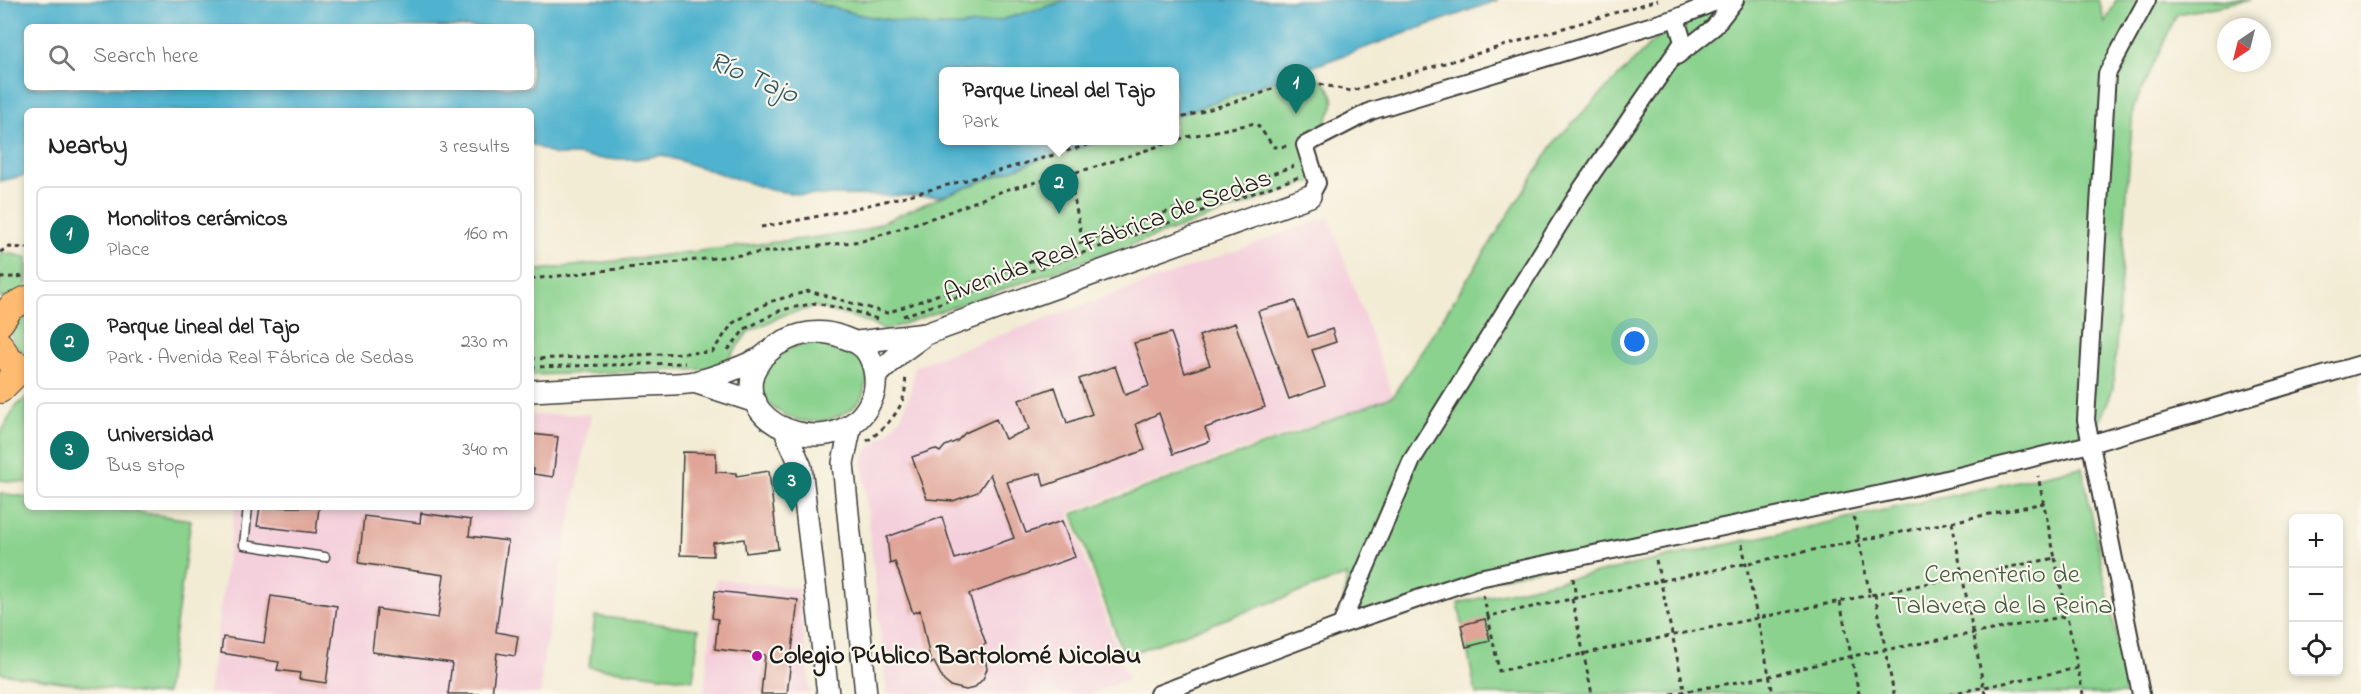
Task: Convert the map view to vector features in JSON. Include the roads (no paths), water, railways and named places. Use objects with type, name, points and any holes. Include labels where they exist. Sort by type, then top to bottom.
[{"type":"main road","points":[[0,390],[11,360]]},
{"type":"street","points":[[1310,196],[1317,183],[1310,160],[1371,111],[1676,18],[1720,0]]},
{"type":"street","points":[[1669,62],[1714,27],[1735,0]]},
{"type":"street","points":[[2141,694],[2086,420],[2107,74],[2147,0]]},
{"type":"street","points":[[1341,625],[1412,460],[1582,188],[1683,42],[1676,18]]},
{"type":"street","name":"Avenida Real Fábrica de Sedas","points":[[534,391],[695,372],[762,358],[776,345],[815,331],[835,334],[857,342],[926,334],[1310,196]]},
{"type":"street","name":"Avenida Real Fábrica de Sedas","points":[[875,377],[900,353],[926,334]]},
{"type":"street","points":[[857,342],[865,349],[871,360],[875,377],[873,396],[864,412],[851,425],[843,463],[866,694]]},
{"type":"street","points":[[756,402],[752,389],[753,374],[762,358]]},
{"type":"street","points":[[1158,694],[1341,625],[1479,578],[1905,489],[2090,444],[2361,364]]},
{"type":"street","name":"Avenida Real Fábrica de Sedas","points":[[695,372],[756,402],[768,418],[784,428],[820,436],[836,433],[851,425]]},
{"type":"street","points":[[784,428],[801,467],[828,694]]},
{"type":"lane","points":[[248,510],[244,545],[325,557]]},
{"type":"water","name":"Río Tajo","points":[[0,0],[804,0],[861,15],[931,26],[961,26],[997,21],[1068,0],[1498,0],[1179,115],[1179,67],[939,67],[939,145],[1089,145],[1038,160],[943,196],[803,195],[771,190],[662,155],[637,159],[603,159],[555,155],[534,145],[534,108],[24,108],[24,176],[0,181]]},
{"type":"place","name":"Monolitos cerámicos","points":[[1296,114]]},
{"type":"place","name":"Parque Lineal del Tajo","points":[[1059,214]]},
{"type":"place","name":"Universidad","points":[[792,512]]},
{"type":"place","name":"Colegio Público Bartolomé Nicolau","points":[[757,656]]},
{"type":"park label","name":"Cementerio de Talavera de la Reina","points":[[2002,590]]}]
